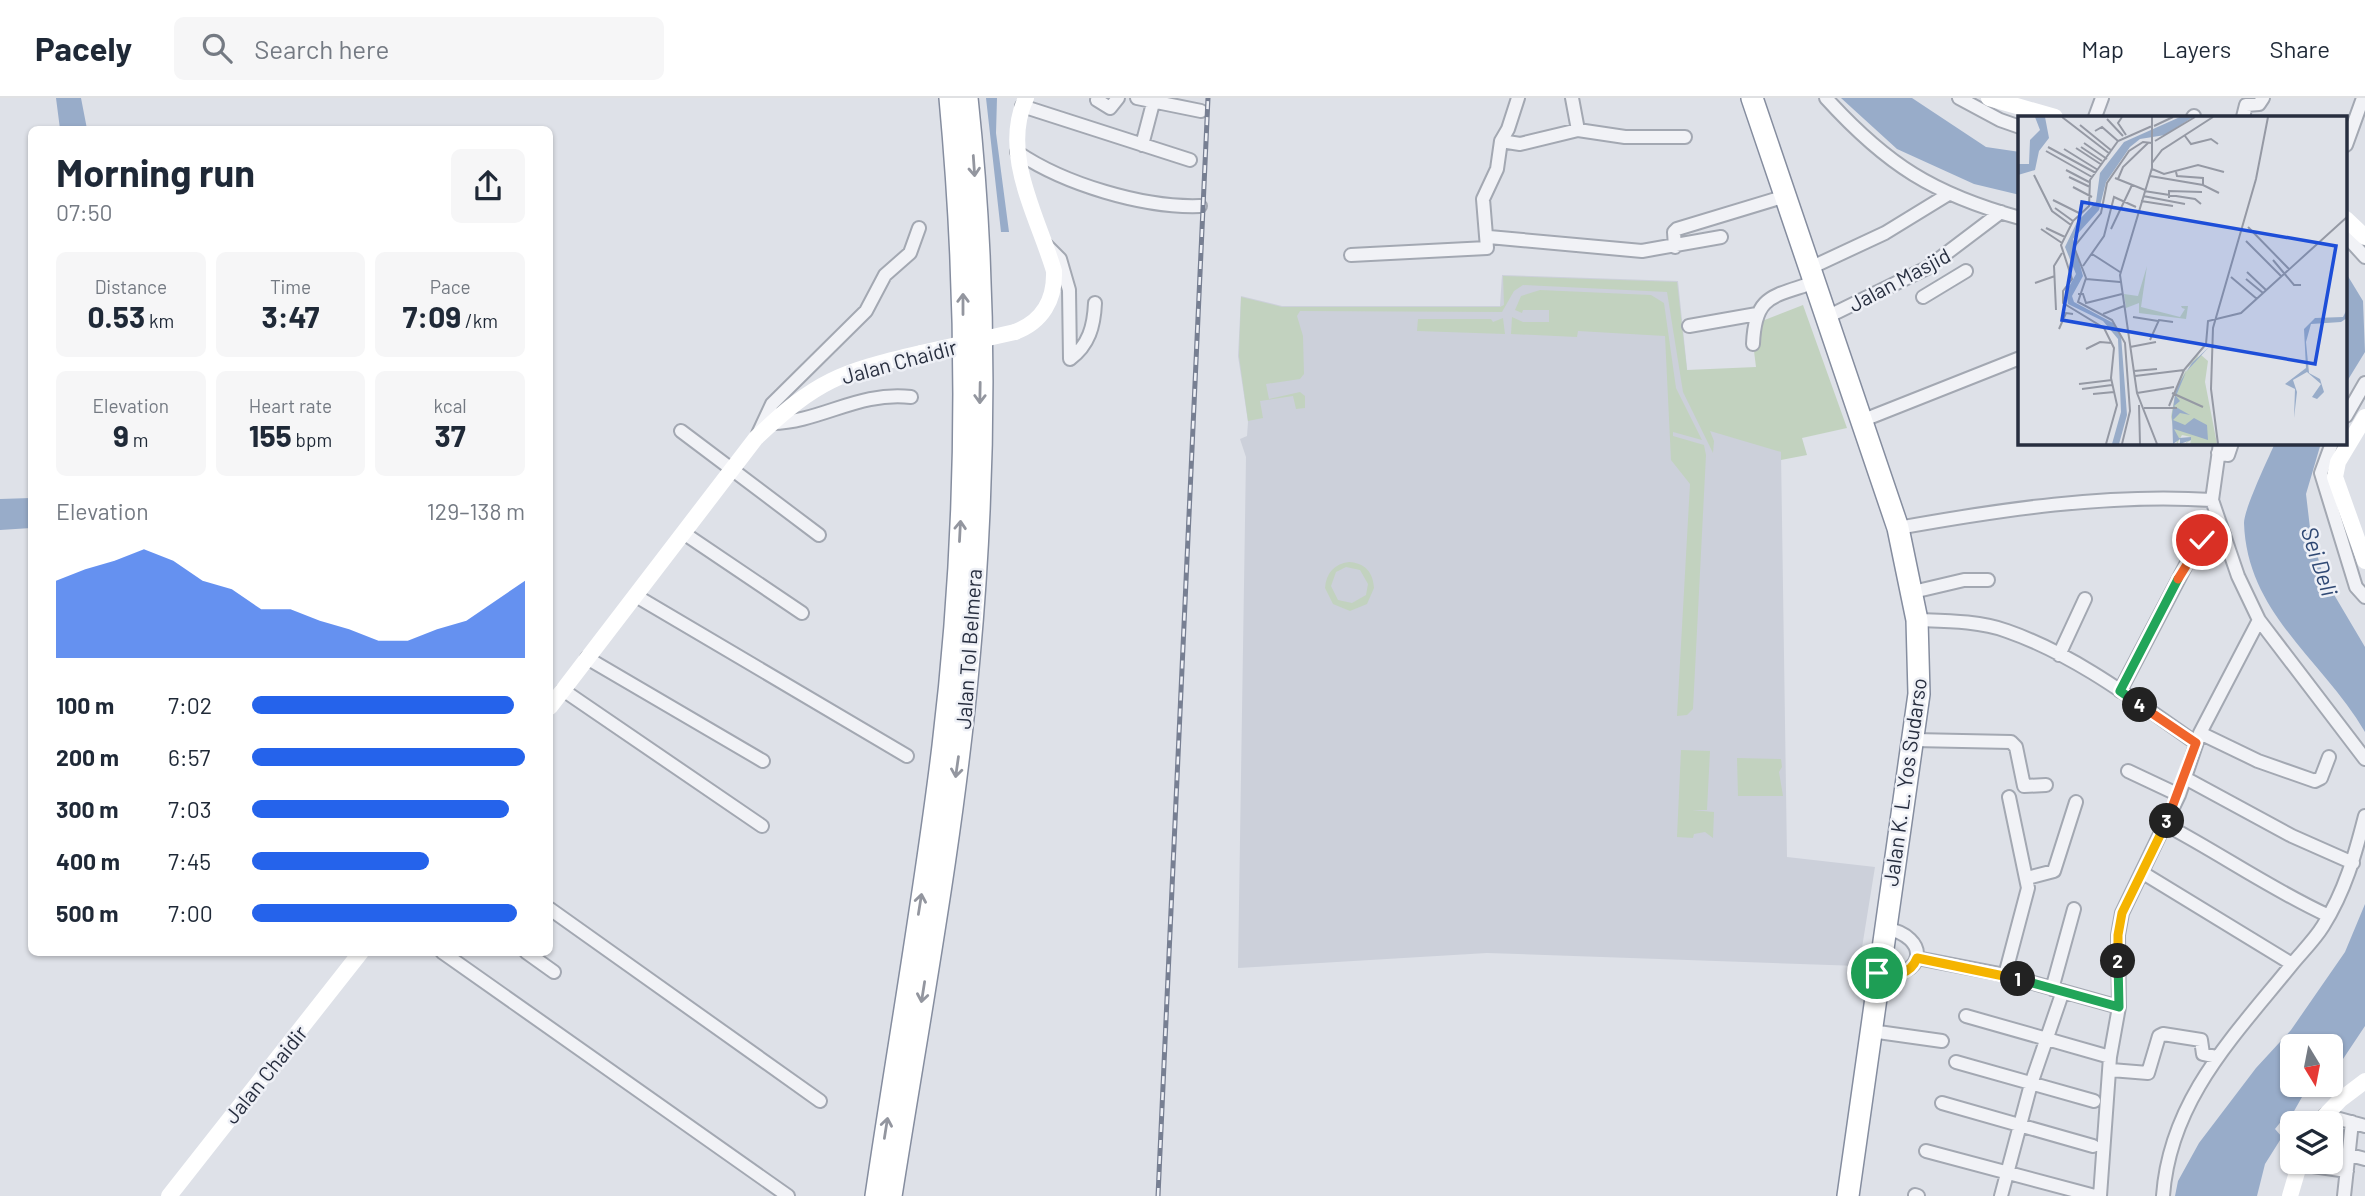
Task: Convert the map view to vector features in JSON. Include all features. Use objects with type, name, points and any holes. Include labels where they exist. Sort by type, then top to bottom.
[{"type":"highway","name":"Jalan Tol Belmera","points":[[876,1196],[943,746],[954,624],[963,461],[963,274],[950,98]]},
{"type":"highway","name":"Jalan Tol Belmera","points":[[891,1196],[947,842],[970,656],[980,466],[981,354],[980,262],[967,98]]},
{"type":"highway","name":"Jalan K. L. Yos Sudarso","points":[[1752,98],[1898,528],[1917,620],[1920,681],[1914,740],[1877,973],[1848,1196]]},
{"type":"street","points":[[1097,100],[1110,108],[1118,98]]},
{"type":"street","points":[[1137,98],[1201,111]]},
{"type":"street","points":[[1351,255],[1489,246],[1483,199],[1496,169],[1501,141],[1518,98]]},
{"type":"street","points":[[1572,98],[1578,130]]},
{"type":"street","points":[[1826,98],[1854,130],[1912,176],[1947,195],[2018,217]]},
{"type":"street","points":[[1959,98],[2000,120],[2018,126]]},
{"type":"street","points":[[1989,98],[2052,116]]},
{"type":"street","points":[[2095,116],[2102,98]]},
{"type":"street","points":[[2243,116],[2246,105],[2259,104],[2263,98]]},
{"type":"street","points":[[2348,139],[2362,98]]},
{"type":"street","points":[[1024,102],[1190,160]]},
{"type":"street","name":"Jalan Chaidir","points":[[553,704],[757,438],[789,406],[821,384],[865,366],[1015,332],[1039,319],[1053,294],[1054,271],[1017,152],[1024,102]]},
{"type":"street","points":[[1142,145],[1153,103]]},
{"type":"street","points":[[1501,141],[1520,144],[1578,130],[1625,138],[1685,137]]},
{"type":"street","points":[[1017,152],[1051,172],[1125,196],[1153,204],[1200,206]]},
{"type":"street","points":[[1752,344],[1760,306],[1947,195]]},
{"type":"street","points":[[1675,247],[1674,232],[1677,229],[1786,197]]},
{"type":"street","name":"Jalan Masjid","points":[[1827,317],[1927,268],[2001,212]]},
{"type":"street","points":[[2348,221],[2365,237]]},
{"type":"street","points":[[757,438],[772,404],[868,309],[875,289],[885,275],[910,253],[919,228]]},
{"type":"street","points":[[1489,237],[1626,251],[1675,247],[1721,237]]},
{"type":"street","points":[[2348,238],[2365,257]]},
{"type":"street","points":[[1046,245],[1060,259],[1069,290],[1072,314],[1068,358],[1083,347],[1094,325],[1095,303]]},
{"type":"street","points":[[1927,268],[1942,287]]},
{"type":"street","points":[[1923,298],[1966,271]]},
{"type":"street","points":[[1689,326],[1757,314]]},
{"type":"street","points":[[1861,421],[2018,359]]},
{"type":"street","points":[[2348,413],[2365,383]]},
{"type":"street","points":[[772,423],[795,422],[855,401],[882,396],[911,397]]},
{"type":"street","points":[[2365,416],[2339,462],[2336,477],[2365,561]]},
{"type":"street","points":[[681,431],[819,535]]},
{"type":"street","points":[[2219,448],[2228,455],[2232,444]]},
{"type":"street","points":[[2332,444],[2321,473],[2356,587],[2365,597]]},
{"type":"street","points":[[2219,448],[2212,500],[2238,576],[2259,620],[2365,760]]},
{"type":"street","points":[[1898,528],[1970,515],[2126,500],[2168,497],[2212,500]]},
{"type":"street","points":[[2120,691],[2186,565],[2216,518]]},
{"type":"street","points":[[685,534],[802,613]]},
{"type":"street","points":[[1913,593],[1964,580],[1988,580]]},
{"type":"street","points":[[636,596],[907,756]]},
{"type":"street","points":[[2059,655],[2085,599]]},
{"type":"street","points":[[1917,620],[1996,628],[2059,655],[2198,738],[2315,781],[2321,778],[2329,757]]},
{"type":"street","points":[[1926,1151],[2098,1196],[2110,1064],[2119,1007],[2119,924],[2179,795],[2198,738],[2259,620]]},
{"type":"street","points":[[587,658],[763,761]]},
{"type":"street","points":[[563,690],[762,826]]},
{"type":"street","points":[[1914,740],[2011,742],[2016,747],[2024,786],[2046,785]]},
{"type":"street","points":[[2128,771],[2179,795]]},
{"type":"street","points":[[2185,778],[2292,835],[2353,863]]},
{"type":"street","points":[[2006,975],[2028,888],[2009,797]]},
{"type":"street","points":[[2027,878],[2054,871],[2076,802]]},
{"type":"street","points":[[2163,1196],[2167,1157],[2179,1121],[2217,1057],[2329,916],[2353,863],[2365,817]]},
{"type":"street","points":[[2166,825],[2209,848],[2260,881],[2329,916]]},
{"type":"street","points":[[2143,873],[2292,964]]},
{"type":"street","points":[[2001,1196],[2031,1084],[2048,1038],[2074,909]]},
{"type":"street","points":[[553,911],[820,1101]]},
{"type":"street","points":[[1877,973],[1903,974],[1912,968],[1917,958],[1917,949],[1908,936],[1884,928]]},
{"type":"street","name":"Jalan Chaidir","points":[[169,1196],[358,956]]},
{"type":"street","points":[[448,956],[788,1196]]},
{"type":"street","points":[[532,956],[554,972]]},
{"type":"street","points":[[1917,958],[2006,975],[2119,1007]]},
{"type":"street","points":[[1966,1016],[2048,1038],[2110,1064],[2148,1073],[2159,1036],[2163,1034],[2201,1040],[2203,1054],[2217,1057]]},
{"type":"street","points":[[1871,1031],[1942,1041]]},
{"type":"street","points":[[1956,1062],[2094,1101]]},
{"type":"street","points":[[2331,1111],[2364,1084]]},
{"type":"street","points":[[1942,1103],[2093,1146]]},
{"type":"street","points":[[2344,1196],[2350,1155],[2359,1124]]},
{"type":"street","points":[[2350,1155],[2365,1159]]},
{"type":"street","points":[[2343,1170],[2347,1171]]},
{"type":"street","points":[[2290,1196],[2297,1174]]},
{"type":"shaded area","points":[[1502,275],[1678,281],[1689,387],[1781,452],[1787,857],[1875,867],[1859,966],[1487,953],[1238,968],[1246,457],[1240,439],[1247,436],[1248,422],[1238,356],[1241,296],[1282,306],[1500,306]]},
{"type":"green space","points":[[1503,276],[1677,282],[1687,370],[1756,367],[1754,351],[1762,321],[1803,305],[1847,428],[1802,438],[1807,455],[1781,460],[1781,452],[1710,431],[1714,441],[1713,453],[1683,392],[1667,292],[1523,285],[1514,291],[1502,312],[1300,311],[1297,316],[1303,336],[1304,374],[1300,379],[1266,384],[1269,399],[1300,392],[1305,396],[1305,408],[1296,409],[1293,396],[1260,401],[1263,418],[1248,421],[1239,356],[1241,297],[1282,307],[1500,307],[1504,305]]},
{"type":"green space","points":[[1540,290],[1651,295],[1664,303],[1676,388],[1702,440],[1673,432],[1673,436],[1704,445],[1706,455],[1693,709],[1687,715],[1677,716],[1690,484],[1671,460],[1665,336],[1578,331],[1577,337],[1511,334],[1512,317],[1523,322],[1549,322],[1549,310],[1523,310],[1522,313],[1515,310],[1521,296]]},
{"type":"green space","points":[[1503,318],[1505,334],[1417,331],[1418,319],[1491,319],[1493,322]]},
{"type":"green space","points":[[1349,562],[1364,566],[1370,573],[1374,588],[1367,604],[1350,611],[1333,604],[1325,588],[1332,570]],"holes":[[[1346,567],[1360,570],[1368,584],[1366,595],[1352,603],[1338,600],[1331,586],[1336,572]]]},
{"type":"green space","points":[[1681,750],[1710,751],[1707,810],[1692,810],[1714,812],[1713,838],[1705,832],[1694,834],[1693,838],[1677,837]]},
{"type":"green space","points":[[1737,758],[1781,759],[1782,767],[1779,772],[1783,796],[1738,796]]},
{"type":"water","points":[[56,98],[81,98],[86,126],[60,126]]},
{"type":"water","points":[[986,98],[997,98],[996,133],[1009,232],[1001,232]]},
{"type":"water","points":[[1841,98],[1912,98],[1986,147],[2018,152],[2018,195],[1974,184],[1897,149]]},
{"type":"water","points":[[2348,276],[2363,301],[2365,352],[2348,380]]},
{"type":"water","points":[[2275,444],[2321,444],[2306,494],[2310,528],[2323,576],[2365,647],[2365,732],[2348,706],[2290,635],[2258,584],[2248,555],[2244,523]]},
{"type":"water","points":[[28,498],[28,528],[0,530],[0,499]]},
{"type":"water","points":[[2365,904],[2365,1026],[2343,1059],[2343,1034],[2287,1034],[2345,952]]},
{"type":"water","points":[[2280,1042],[2280,1097],[2302,1097],[2294,1111],[2280,1111],[2280,1123],[2275,1129],[2280,1135],[2280,1140],[2265,1164],[2257,1196],[2175,1196],[2178,1181],[2199,1143],[2256,1068]]},
{"type":"railway","points":[[1158,1196],[1208,98]]},
{"type":"route","points":[[1877,973],[1903,974],[1912,968],[1917,958],[2006,975],[2119,1007],[2118,935],[2122,913],[2179,795],[2196,743],[2120,691],[2186,565],[2202,540]]},
{"type":"water label","name":"Sei Deli","points":[[2320,561]]}]
